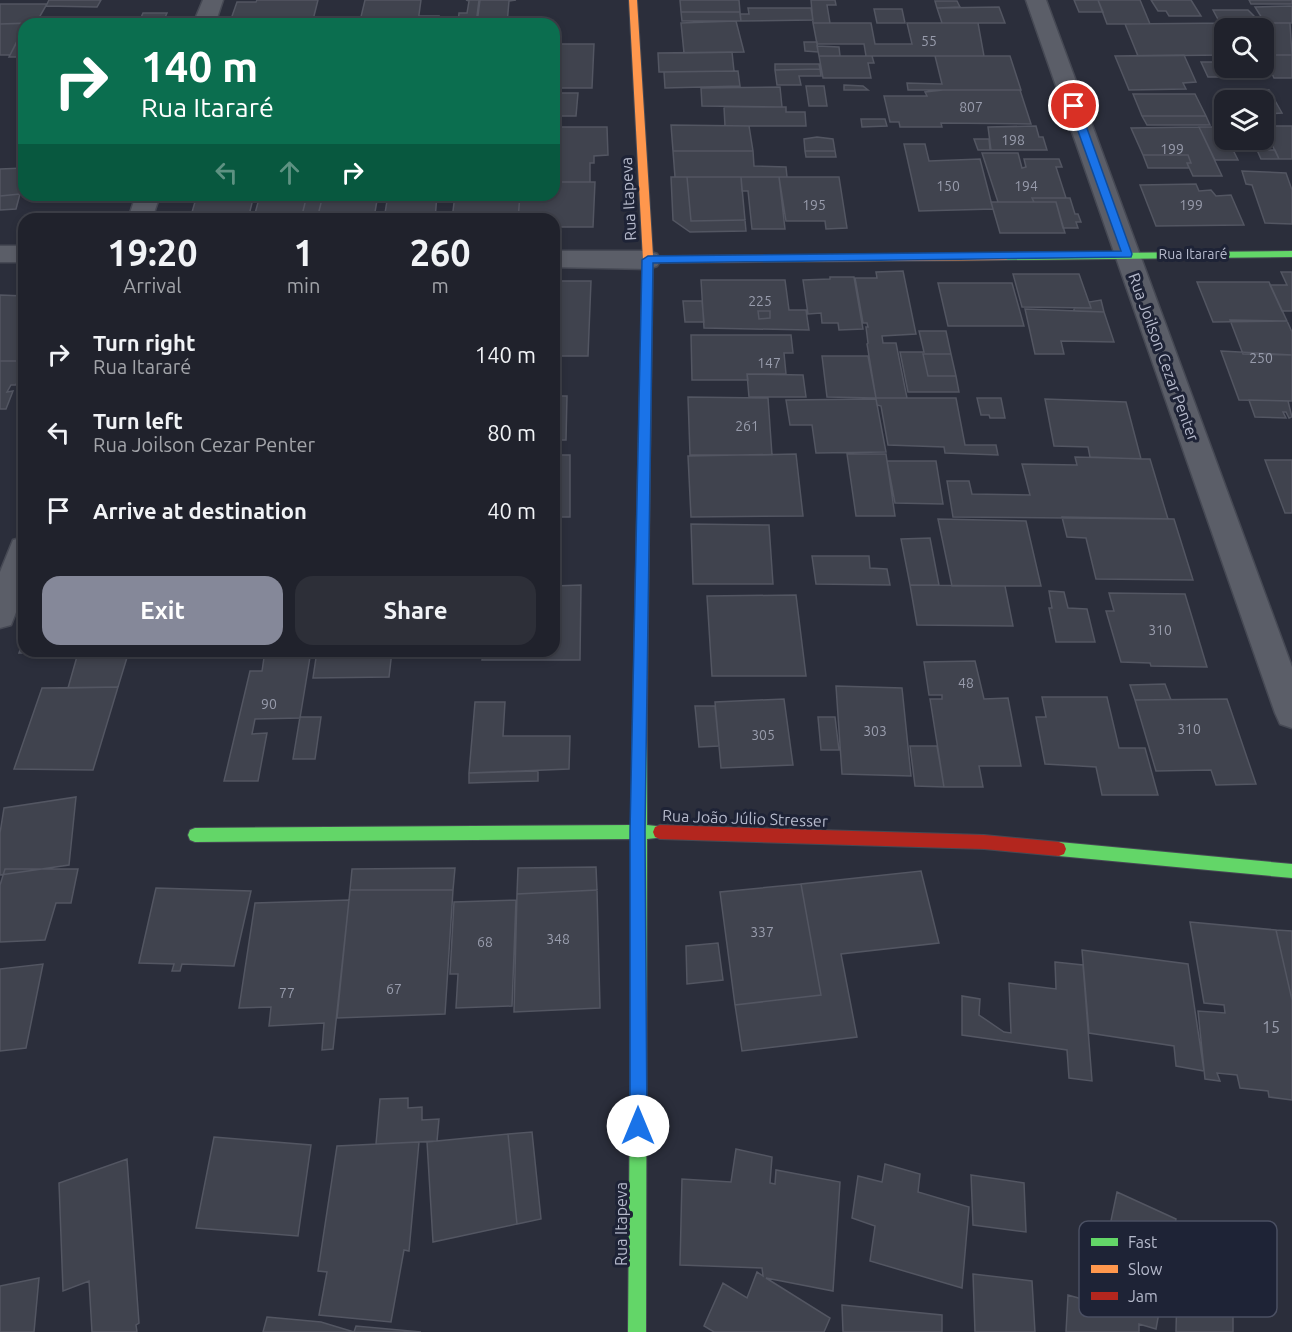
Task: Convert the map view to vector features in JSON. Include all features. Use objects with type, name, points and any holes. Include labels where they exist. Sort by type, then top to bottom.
[{"type":"street","points":[[206,18],[213,0]]},
{"type":"street","name":"Rua Itapeva","points":[[633,0],[648,260],[638,831],[638,1332]]},
{"type":"street","name":"Rua Joilson Cezar Penter","points":[[1036,0],[1292,713]]},
{"type":"street","points":[[0,254],[18,254]]},
{"type":"street","name":"Rua Itararé","points":[[560,259],[1292,254]]},
{"type":"street","points":[[0,615],[18,566]]},
{"type":"street","name":"Rua João Júlio Stresser","points":[[195,835],[638,831],[984,842],[1292,871]]},
{"type":"building","points":[[49,0],[101,0],[97,7],[46,6]]},
{"type":"building","points":[[257,0],[318,0],[314,18],[231,18],[237,2],[256,2]]},
{"type":"building","points":[[365,0],[421,0],[419,18],[361,18]]},
{"type":"building","points":[[466,0],[480,0],[478,18],[458,18],[459,13],[467,13],[469,1]]},
{"type":"building","points":[[479,0],[516,0],[509,1],[508,18],[477,18]]},
{"type":"building","points":[[680,0],[739,0],[740,12],[681,12]]},
{"type":"building","points":[[811,0],[835,0],[836,5],[827,5],[830,23],[813,23]]},
{"type":"building","points":[[1074,0],[1098,0],[1103,12],[1079,12]]},
{"type":"building","points":[[1098,0],[1140,0],[1150,24],[1107,24]]},
{"type":"building","points":[[1151,0],[1191,0],[1201,16],[1169,16],[1166,11],[1158,11]]},
{"type":"building","points":[[1249,0],[1292,0],[1292,4],[1251,4]]},
{"type":"building","points":[[935,1],[957,1],[960,7],[937,8]]},
{"type":"building","points":[[0,4],[47,4],[39,18],[18,18],[18,24],[0,24]]},
{"type":"building","points":[[1292,6],[1292,23],[1274,23],[1274,18],[1262,18],[1255,7]]},
{"type":"building","points":[[999,7],[1005,23],[942,23],[937,8]]},
{"type":"building","points":[[748,8],[811,8],[813,20],[741,21],[740,14],[749,14]]},
{"type":"building","points":[[874,9],[902,9],[905,23],[877,23]]},
{"type":"building","points":[[1213,10],[1248,10],[1256,18],[1217,18]]},
{"type":"building","points":[[681,12],[740,12],[741,21],[682,21]]},
{"type":"building","points":[[143,13],[167,13],[165,18],[141,18]]},
{"type":"building","points":[[419,16],[439,16],[439,18],[419,18]]},
{"type":"building","points":[[736,21],[744,52],[684,53],[681,23]]},
{"type":"building","points":[[18,23],[18,39],[10,55],[0,55],[0,24]]},
{"type":"building","points":[[813,23],[871,23],[875,44],[912,44],[907,23],[978,23],[984,56],[866,56],[864,44],[817,44]]},
{"type":"building","points":[[1214,23],[1214,55],[1138,56],[1125,24]]},
{"type":"building","points":[[1274,23],[1290,23],[1292,55],[1275,55]]},
{"type":"building","points":[[17,42],[18,42],[18,57],[9,57]]},
{"type":"building","points":[[804,42],[817,42],[818,52],[805,51]]},
{"type":"building","points":[[560,44],[594,44],[592,88],[560,88]]},
{"type":"building","points":[[817,46],[839,47],[840,56],[819,56]]},
{"type":"building","points":[[732,52],[734,71],[659,72],[658,53]]},
{"type":"building","points":[[1184,55],[1196,82],[1183,83],[1186,89],[1129,90],[1115,56]]},
{"type":"building","points":[[1274,55],[1292,55],[1292,78],[1274,78]]},
{"type":"building","points":[[819,56],[872,56],[874,63],[868,63],[871,78],[823,78]]},
{"type":"building","points":[[935,56],[1010,56],[1021,90],[908,90],[907,83],[942,84]]},
{"type":"building","points":[[1201,62],[1214,62],[1214,77],[1208,77]]},
{"type":"building","points":[[775,64],[819,64],[820,69],[775,70]]},
{"type":"building","points":[[820,69],[821,76],[799,76],[801,85],[777,85],[775,70]]},
{"type":"building","points":[[738,71],[740,86],[665,88],[664,72]]},
{"type":"building","points":[[844,85],[863,86],[868,90],[844,90]]},
{"type":"building","points":[[806,86],[824,86],[827,106],[809,106]]},
{"type":"building","points":[[780,87],[782,107],[702,106],[701,88]]},
{"type":"building","points":[[1020,90],[1031,124],[941,123],[942,127],[900,127],[899,122],[890,122],[884,96],[927,96],[925,92]]},
{"type":"building","points":[[560,93],[578,93],[576,116],[560,116]]},
{"type":"building","points":[[1133,94],[1195,94],[1206,116],[1142,116]]},
{"type":"building","points":[[1274,99],[1282,113],[1274,113]]},
{"type":"building","points":[[724,107],[786,107],[786,112],[805,112],[806,126],[725,126]]},
{"type":"building","points":[[1142,116],[1206,116],[1210,125],[1147,125]]},
{"type":"building","points":[[861,119],[885,119],[887,126],[862,127]]},
{"type":"building","points":[[671,125],[749,126],[753,151],[673,151]]},
{"type":"building","points":[[1036,126],[1039,137],[1043,137],[1047,150],[991,150],[988,127]]},
{"type":"building","points":[[1274,126],[1292,126],[1292,159],[1279,159],[1274,149]]},
{"type":"building","points":[[560,127],[607,127],[608,155],[594,156],[594,163],[590,163],[590,182],[560,182]]},
{"type":"building","points":[[1199,127],[1214,127],[1214,150],[1233,150],[1238,160],[1215,160]]},
{"type":"building","points":[[1199,127],[1222,176],[1193,176],[1187,163],[1191,163],[1188,155],[1143,155],[1131,128]]},
{"type":"building","points":[[817,137],[833,139],[835,151],[805,151],[804,139]]},
{"type":"building","points":[[974,139],[989,139],[990,150],[978,150]]},
{"type":"building","points":[[904,144],[925,144],[929,161],[980,159],[993,209],[919,211]]},
{"type":"building","points":[[1257,150],[1275,150],[1279,159],[1261,159]]},
{"type":"building","points":[[673,151],[753,151],[754,166],[786,167],[787,177],[675,177]]},
{"type":"building","points":[[805,151],[835,151],[836,157],[806,157]]},
{"type":"building","points":[[982,153],[1018,153],[1022,168],[1026,167],[1024,159],[1059,159],[1062,167],[1056,167],[1066,198],[1032,198],[1034,202],[998,202]]},
{"type":"building","points":[[1143,155],[1188,155],[1191,163],[1187,163],[1189,168],[1148,168]]},
{"type":"building","points":[[18,168],[18,194],[0,196],[0,169]]},
{"type":"building","points":[[1242,171],[1286,173],[1292,190],[1292,224],[1265,223],[1252,185],[1246,184]]},
{"type":"building","points":[[671,177],[687,177],[691,221],[745,220],[746,231],[690,232],[673,220]]},
{"type":"building","points":[[687,177],[741,177],[745,220],[691,221]]},
{"type":"building","points":[[741,177],[779,177],[785,229],[752,229],[748,191],[742,191]]},
{"type":"building","points":[[779,177],[839,177],[847,228],[826,229],[825,221],[786,221]]},
{"type":"building","points":[[560,182],[595,182],[593,227],[560,227],[560,213],[518,213],[520,201],[560,201]]},
{"type":"building","points":[[1196,184],[1199,191],[1211,190],[1216,196],[1231,195],[1244,225],[1156,226],[1140,185]]},
{"type":"building","points":[[18,194],[16,209],[0,210],[0,196]]},
{"type":"building","points":[[1032,198],[1070,198],[1075,214],[1078,214],[1081,222],[1076,222],[1078,228],[1063,228],[1056,202],[1034,202]]},
{"type":"building","points":[[195,201],[252,201],[250,213],[192,213]]},
{"type":"building","points":[[258,201],[306,201],[302,213],[255,213]]},
{"type":"building","points":[[306,201],[322,201],[318,213],[302,213]]},
{"type":"building","points":[[322,201],[377,201],[375,212],[318,213]]},
{"type":"building","points":[[387,201],[436,201],[436,213],[385,213]]},
{"type":"building","points":[[454,201],[520,201],[518,213],[453,213]]},
{"type":"building","points":[[991,202],[1056,202],[1065,233],[1000,233]]},
{"type":"building","points":[[903,271],[916,334],[882,336],[883,343],[896,343],[907,398],[876,398],[867,344],[866,327],[868,327],[867,323],[863,323],[855,278],[877,278],[876,272]]},
{"type":"building","points":[[1281,272],[1292,272],[1292,311],[1282,311],[1270,285],[1287,285]]},
{"type":"building","points":[[1013,274],[1079,274],[1091,308],[1022,307]]},
{"type":"building","points":[[830,277],[854,277],[863,329],[839,330],[838,323],[822,323],[821,313],[808,314],[803,280],[830,279]]},
{"type":"building","points":[[701,280],[785,280],[789,310],[806,310],[809,330],[704,328]]},
{"type":"building","points":[[560,281],[591,281],[588,356],[560,356]]},
{"type":"building","points":[[1197,282],[1269,282],[1287,321],[1213,322]]},
{"type":"building","points":[[938,283],[1012,283],[1024,326],[948,326]]},
{"type":"building","points":[[0,295],[18,296],[18,361],[0,361]]},
{"type":"building","points":[[1101,300],[1104,312],[1074,311],[1074,308],[1091,308],[1089,302]]},
{"type":"building","points":[[683,301],[702,301],[704,322],[685,322]]},
{"type":"building","points":[[1025,309],[1104,312],[1114,342],[1061,341],[1064,354],[1035,354]]},
{"type":"building","points":[[758,311],[770,311],[770,318],[759,319]]},
{"type":"building","points":[[1230,320],[1287,321],[1292,332],[1292,355],[1243,354]]},
{"type":"building","points":[[919,331],[946,331],[951,354],[923,354],[928,376],[956,376],[959,392],[908,392],[900,352],[924,352]]},
{"type":"building","points":[[691,335],[791,335],[793,353],[784,353],[786,374],[747,374],[748,380],[692,380]]},
{"type":"building","points":[[1221,351],[1292,355],[1292,401],[1239,400]]},
{"type":"building","points":[[923,354],[951,354],[956,376],[928,376]]},
{"type":"building","points":[[822,356],[868,356],[876,398],[827,397]]},
{"type":"building","points":[[0,361],[18,361],[16,385],[11,385],[7,392],[13,391],[6,409],[0,409]]},
{"type":"building","points":[[747,374],[803,375],[806,397],[749,397]]},
{"type":"building","points":[[560,396],[567,396],[566,440],[560,440]]},
{"type":"building","points":[[688,397],[768,398],[772,455],[690,455]]},
{"type":"building","points":[[876,398],[956,398],[965,445],[996,445],[998,455],[945,453],[944,447],[888,445],[881,406],[877,405]]},
{"type":"building","points":[[977,398],[1001,398],[1005,418],[990,418],[989,415],[981,415]]},
{"type":"building","points":[[876,399],[886,452],[816,453],[812,425],[790,425],[786,400]]},
{"type":"building","points":[[1045,399],[1126,402],[1141,459],[1090,457],[1088,447],[1054,446]]},
{"type":"building","points":[[1249,400],[1288,401],[1292,417],[1289,418],[1286,412],[1283,412],[1286,418],[1255,417]]},
{"type":"building","points":[[796,454],[803,516],[691,517],[688,456]]},
{"type":"building","points":[[847,454],[886,454],[895,516],[856,516]]},
{"type":"building","points":[[560,455],[570,455],[570,517],[560,517]]},
{"type":"building","points":[[1075,457],[1150,459],[1168,519],[953,517],[947,481],[969,481],[972,494],[1030,495],[1022,464],[1077,465]]},
{"type":"building","points":[[1265,460],[1292,460],[1292,513],[1285,513]]},
{"type":"building","points":[[887,461],[936,461],[943,504],[895,503]]},
{"type":"building","points":[[1062,517],[1174,519],[1193,580],[1096,579],[1086,538],[1067,537]]},
{"type":"building","points":[[938,519],[1026,521],[1041,586],[952,586]]},
{"type":"building","points":[[691,524],[769,525],[773,584],[693,584]]},
{"type":"building","points":[[930,538],[939,585],[910,585],[901,539]]},
{"type":"building","points":[[812,556],[869,556],[870,568],[887,569],[890,585],[816,584]]},
{"type":"building","points":[[581,585],[580,660],[482,660],[482,657],[560,657],[560,586]]},
{"type":"building","points":[[910,585],[1005,586],[1013,626],[917,625]]},
{"type":"building","points":[[1049,591],[1064,592],[1068,608],[1087,609],[1095,642],[1056,642],[1049,608],[1052,608]]},
{"type":"building","points":[[1109,593],[1185,594],[1207,667],[1151,666],[1150,663],[1121,662],[1106,611],[1114,611]]},
{"type":"building","points":[[796,595],[806,676],[712,676],[707,596]]},
{"type":"building","points":[[77,657],[127,657],[118,687],[68,688]]},
{"type":"building","points":[[264,657],[310,657],[300,718],[255,719],[252,734],[267,733],[258,781],[224,781],[250,671],[262,671]]},
{"type":"building","points":[[316,657],[391,657],[389,677],[313,678]]},
{"type":"building","points":[[975,661],[984,699],[1008,698],[1021,766],[979,766],[983,787],[944,787],[930,699],[942,699],[942,695],[929,695],[924,662]]},
{"type":"building","points":[[1165,684],[1171,700],[1135,700],[1130,685]]},
{"type":"building","points":[[836,686],[902,688],[911,776],[842,774]]},
{"type":"building","points":[[118,687],[93,770],[14,769],[42,688]]},
{"type":"building","points":[[1042,697],[1107,697],[1119,748],[1145,748],[1158,795],[1102,795],[1096,767],[1045,764],[1036,717],[1046,717]]},
{"type":"building","points":[[784,699],[793,765],[721,768],[715,702]]},
{"type":"building","points":[[1227,699],[1256,784],[1216,785],[1211,770],[1156,771],[1135,700]]},
{"type":"building","points":[[475,702],[505,702],[503,736],[570,736],[569,769],[469,773]]},
{"type":"building","points":[[695,706],[715,706],[719,746],[699,747]]},
{"type":"building","points":[[300,717],[321,717],[315,759],[293,759]]},
{"type":"building","points":[[818,717],[835,717],[839,750],[821,750]]},
{"type":"building","points":[[910,746],[937,746],[944,787],[915,786]]},
{"type":"building","points":[[538,771],[538,781],[469,783],[469,773]]},
{"type":"building","points":[[76,797],[69,865],[0,875],[0,833],[4,808]]},
{"type":"building","points":[[596,867],[597,890],[517,894],[518,868]]},
{"type":"building","points":[[455,868],[453,890],[350,890],[352,869]]},
{"type":"building","points":[[5,869],[78,869],[71,903],[56,903],[45,940],[0,942],[0,885]]},
{"type":"building","points":[[921,871],[939,943],[841,954],[857,1037],[742,1051],[735,1005],[821,995],[801,884]]},
{"type":"building","points":[[801,884],[821,995],[735,1005],[720,892]]},
{"type":"building","points":[[156,888],[251,891],[234,966],[182,964],[180,971],[172,971],[174,964],[139,963]]},
{"type":"building","points":[[350,890],[453,890],[445,1014],[337,1018]]},
{"type":"building","points":[[597,890],[600,1008],[514,1012],[517,894]]},
{"type":"building","points":[[349,900],[333,1049],[322,1050],[324,1023],[269,1026],[271,1007],[239,1008],[255,903]]},
{"type":"building","points":[[516,900],[512,1006],[456,1008],[458,974],[450,974],[454,902]]},
{"type":"building","points":[[1190,922],[1276,930],[1292,1000],[1292,1100],[1269,1097],[1268,1091],[1240,1088],[1237,1075],[1217,1073],[1220,1081],[1205,1079],[1198,1011],[1225,1013],[1224,1005],[1204,1003]]},
{"type":"building","points":[[1276,930],[1292,931],[1292,1000]]},
{"type":"building","points":[[718,943],[723,980],[687,984],[686,946]]},
{"type":"building","points":[[1082,950],[1188,964],[1204,1071],[1176,1066],[1174,1046],[1089,1033]]},
{"type":"building","points":[[1055,962],[1083,965],[1092,1081],[1069,1078],[1067,1050],[962,1035],[962,996],[980,999],[979,1015],[1004,1032],[1011,1033],[1009,983],[1056,989]]},
{"type":"building","points":[[43,964],[26,1048],[0,1051],[0,969]]},
{"type":"building","points":[[408,1098],[408,1108],[422,1107],[422,1120],[439,1119],[437,1141],[376,1144],[380,1099]]},
{"type":"building","points":[[532,1132],[541,1219],[517,1224],[508,1134]]},
{"type":"building","points":[[508,1134],[517,1224],[433,1242],[427,1142]]},
{"type":"building","points":[[214,1137],[311,1145],[298,1236],[196,1228]]},
{"type":"building","points":[[419,1142],[409,1251],[404,1250],[391,1322],[319,1315],[327,1272],[318,1271],[337,1146]]},
{"type":"building","points":[[736,1149],[772,1157],[770,1183],[775,1184],[776,1170],[840,1182],[833,1291],[766,1278],[830,1318],[824,1332],[714,1332],[704,1326],[723,1283],[747,1298],[757,1272],[763,1276],[762,1268],[680,1265],[682,1179],[731,1182]]},
{"type":"building","points":[[127,1159],[139,1323],[136,1325],[137,1332],[92,1332],[89,1281],[63,1291],[59,1183]]},
{"type":"building","points":[[885,1164],[920,1174],[918,1192],[969,1207],[962,1288],[870,1261],[875,1226],[852,1218],[858,1176],[882,1182]]},
{"type":"building","points":[[971,1175],[1024,1183],[1026,1232],[973,1225]]},
{"type":"building","points":[[1117,1192],[1176,1219],[1176,1221],[1111,1221]]},
{"type":"building","points":[[973,1274],[1032,1281],[1035,1332],[975,1332]]},
{"type":"building","points":[[39,1278],[34,1332],[0,1332],[0,1286]]},
{"type":"building","points":[[1068,1295],[1079,1298],[1079,1317],[1158,1317],[1156,1329],[1139,1324],[1139,1332],[1066,1332]]},
{"type":"building","points":[[842,1305],[942,1315],[942,1332],[843,1332]]},
{"type":"building","points":[[267,1317],[321,1322],[354,1332],[263,1332]]},
{"type":"building","points":[[1176,1317],[1233,1317],[1233,1332],[1176,1332]]},
{"type":"building","points":[[356,1326],[421,1332],[354,1332]]},
{"type":"traffic: fast","points":[[1006,257],[1292,254]]},
{"type":"traffic: fast","points":[[637,1332],[640,711]]},
{"type":"traffic: fast","points":[[195,835],[660,832]]},
{"type":"traffic: fast","points":[[1059,849],[1292,871]]},
{"type":"traffic: slow","points":[[633,0],[648,260],[644,464]]},
{"type":"traffic: slow","points":[[648,260],[1006,257]]},
{"type":"traffic: jam","points":[[640,711],[644,464]]},
{"type":"traffic: jam","points":[[660,832],[984,842],[1059,849]]},
{"type":"route","points":[[638,1126],[638,831],[648,260],[1127,254],[1074,106]]}]
